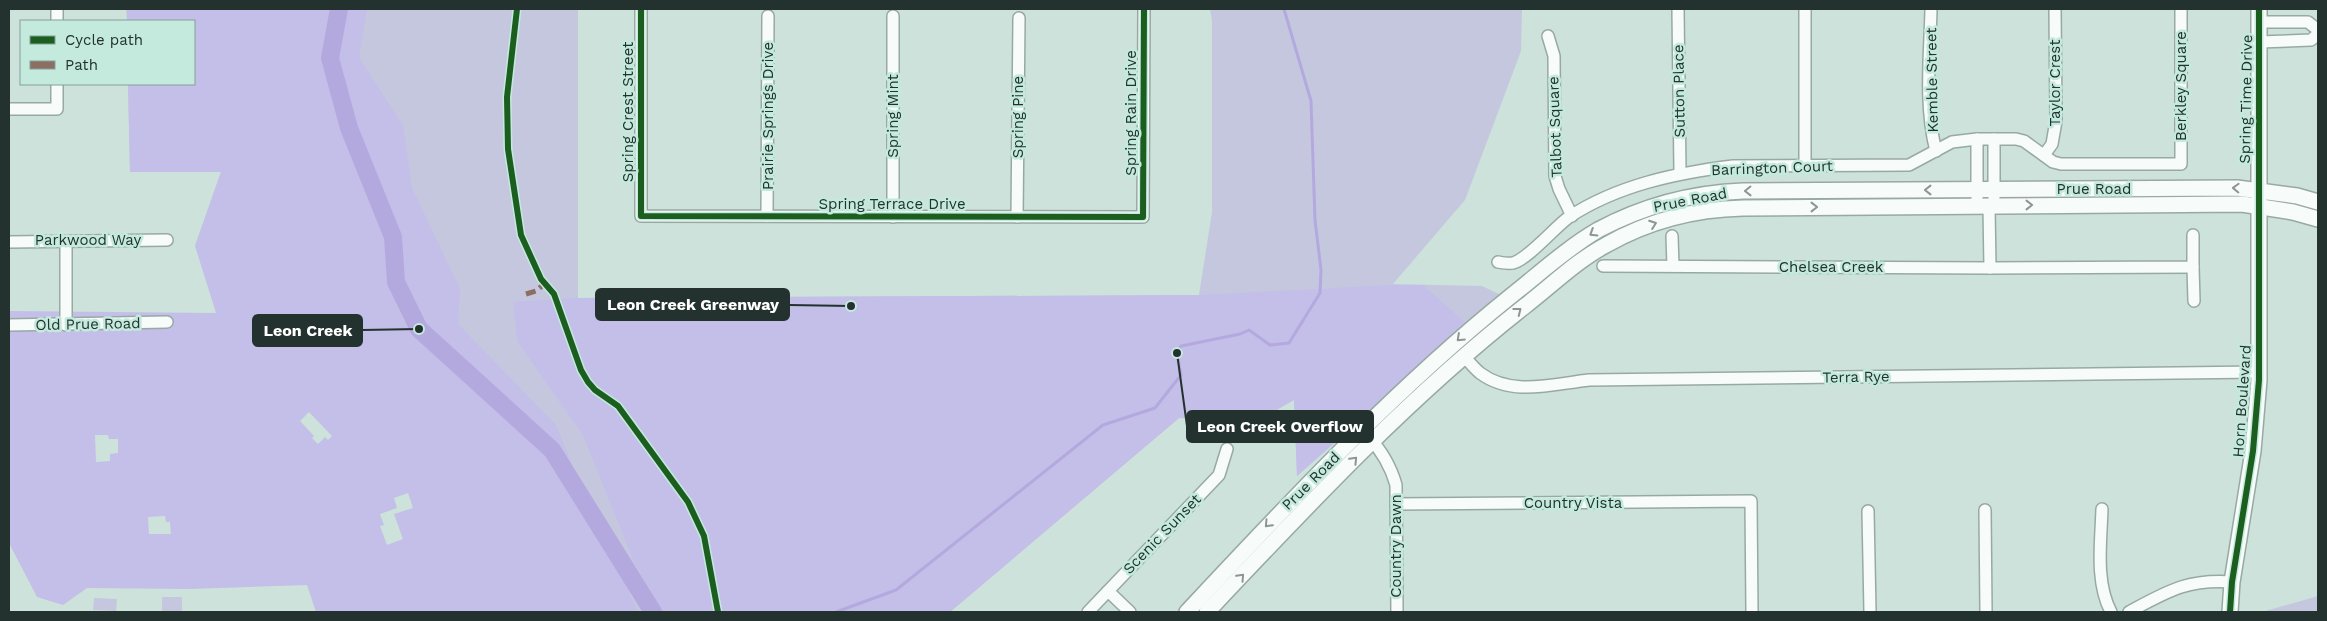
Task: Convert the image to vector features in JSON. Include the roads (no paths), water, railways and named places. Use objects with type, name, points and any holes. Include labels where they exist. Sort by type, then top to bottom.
[{"type":"main road","name":"Spring Time Drive","points":[[2258,190],[2259,15]]},
{"type":"main road","name":"Prue Road","points":[[1187,612],[1288,503],[1361,430],[1469,330],[1572,248],[1591,235],[1629,215],[1663,203],[1725,192],[2237,188],[2258,190],[2318,202]]},
{"type":"main road","name":"Horn Boulevard","points":[[2230,612],[2232,582],[2253,451],[2259,372],[2258,190]]},
{"type":"main road","points":[[1725,192],[1727,208]]},
{"type":"main road","name":"Prue Road","points":[[1207,612],[1299,514],[1372,441],[1464,356],[1581,261],[1606,245],[1669,218],[1727,208],[2242,204],[2318,219]]},
{"type":"street","name":"Spring Crest Street","points":[[641,9],[641,216]]},
{"type":"street","name":"Spring Rain Drive","points":[[1143,217],[1144,9]]},
{"type":"street","name":"Sutton Place","points":[[1678,9],[1680,173]]},
{"type":"street","points":[[1805,9],[1805,166]]},
{"type":"street","name":"Kemble Street","points":[[1931,9],[1930,115],[1936,152]]},
{"type":"street","name":"Taylor Crest","points":[[2044,155],[2052,144],[2056,121],[2055,9]]},
{"type":"street","name":"Berkley Square","points":[[2181,9],[2181,164]]},
{"type":"street","points":[[2259,15],[2311,23],[2318,30]]},
{"type":"street","name":"Prairie Springs Drive","points":[[767,216],[768,16]]},
{"type":"street","name":"Spring Mint","points":[[893,16],[893,217]]},
{"type":"street","name":"Spring Pine","points":[[1017,217],[1018,18]]},
{"type":"street","points":[[2295,22],[2295,41]]},
{"type":"street","points":[[2259,42],[2311,40],[2318,34]]},
{"type":"street","name":"Talbot Square","points":[[1548,36],[1554,56],[1555,176],[1572,216]]},
{"type":"street","points":[[9,109],[57,109],[57,85]]},
{"type":"street","name":"Barrington Court","points":[[1498,262],[1514,263],[1523,259],[1556,226],[1626,189],[1680,173],[1733,166],[1909,165],[1952,142],[1977,139],[2024,141],[2061,164],[2181,164]]},
{"type":"street","points":[[1977,139],[1977,189],[1987,206]]},
{"type":"street","points":[[1990,268],[1987,206],[1994,189],[1994,139]]},
{"type":"street","points":[[1977,165],[1994,165]]},
{"type":"street","name":"Spring Terrace Drive","points":[[641,216],[1143,217]]},
{"type":"street","points":[[2193,235],[2194,301]]},
{"type":"street","points":[[1672,236],[1673,266]]},
{"type":"street","name":"Parkwood Way","points":[[9,242],[167,240]]},
{"type":"street","points":[[66,241],[66,325]]},
{"type":"street","name":"Chelsea Creek","points":[[1604,266],[2193,267]]},
{"type":"street","name":"Old Prue Road","points":[[9,325],[167,322]]},
{"type":"street","name":"Terra Rye","points":[[1464,356],[1480,373],[1498,383],[1520,387],[1543,387],[1590,380],[2259,372]]},
{"type":"street","name":"Country Dawn","points":[[1361,430],[1372,441],[1392,473],[1396,485],[1397,612]]},
{"type":"street","name":"Scenic Sunset","points":[[1088,612],[1219,475],[1225,462],[1227,450]]},
{"type":"street","name":"Country Vista","points":[[1396,504],[1751,501],[1752,612]]},
{"type":"street","points":[[2102,509],[2102,586],[2105,600],[2111,612]]},
{"type":"street","points":[[1985,510],[1986,612]]},
{"type":"street","points":[[1868,511],[1870,612]]},
{"type":"street","points":[[2129,612],[2173,589],[2192,583],[2232,582]]},
{"type":"street","points":[[1108,591],[1130,612]]},
{"type":"waterway","points":[[339,9],[330,58],[349,128],[393,237],[396,282],[419,329],[552,450],[653,612]]},
{"type":"waterway","points":[[836,612],[896,590],[1103,425],[1155,408],[1181,375],[1177,353],[1181,346],[1240,334],[1249,330],[1270,345],[1289,343],[1320,293],[1321,270],[1315,220],[1311,101],[1284,9]]},
{"type":"place","name":"Leon Creek Greenway","points":[[851,306]]},
{"type":"place","name":"Leon Creek","points":[[419,329]]},
{"type":"place","name":"Leon Creek Overflow","points":[[1177,353]]}]
